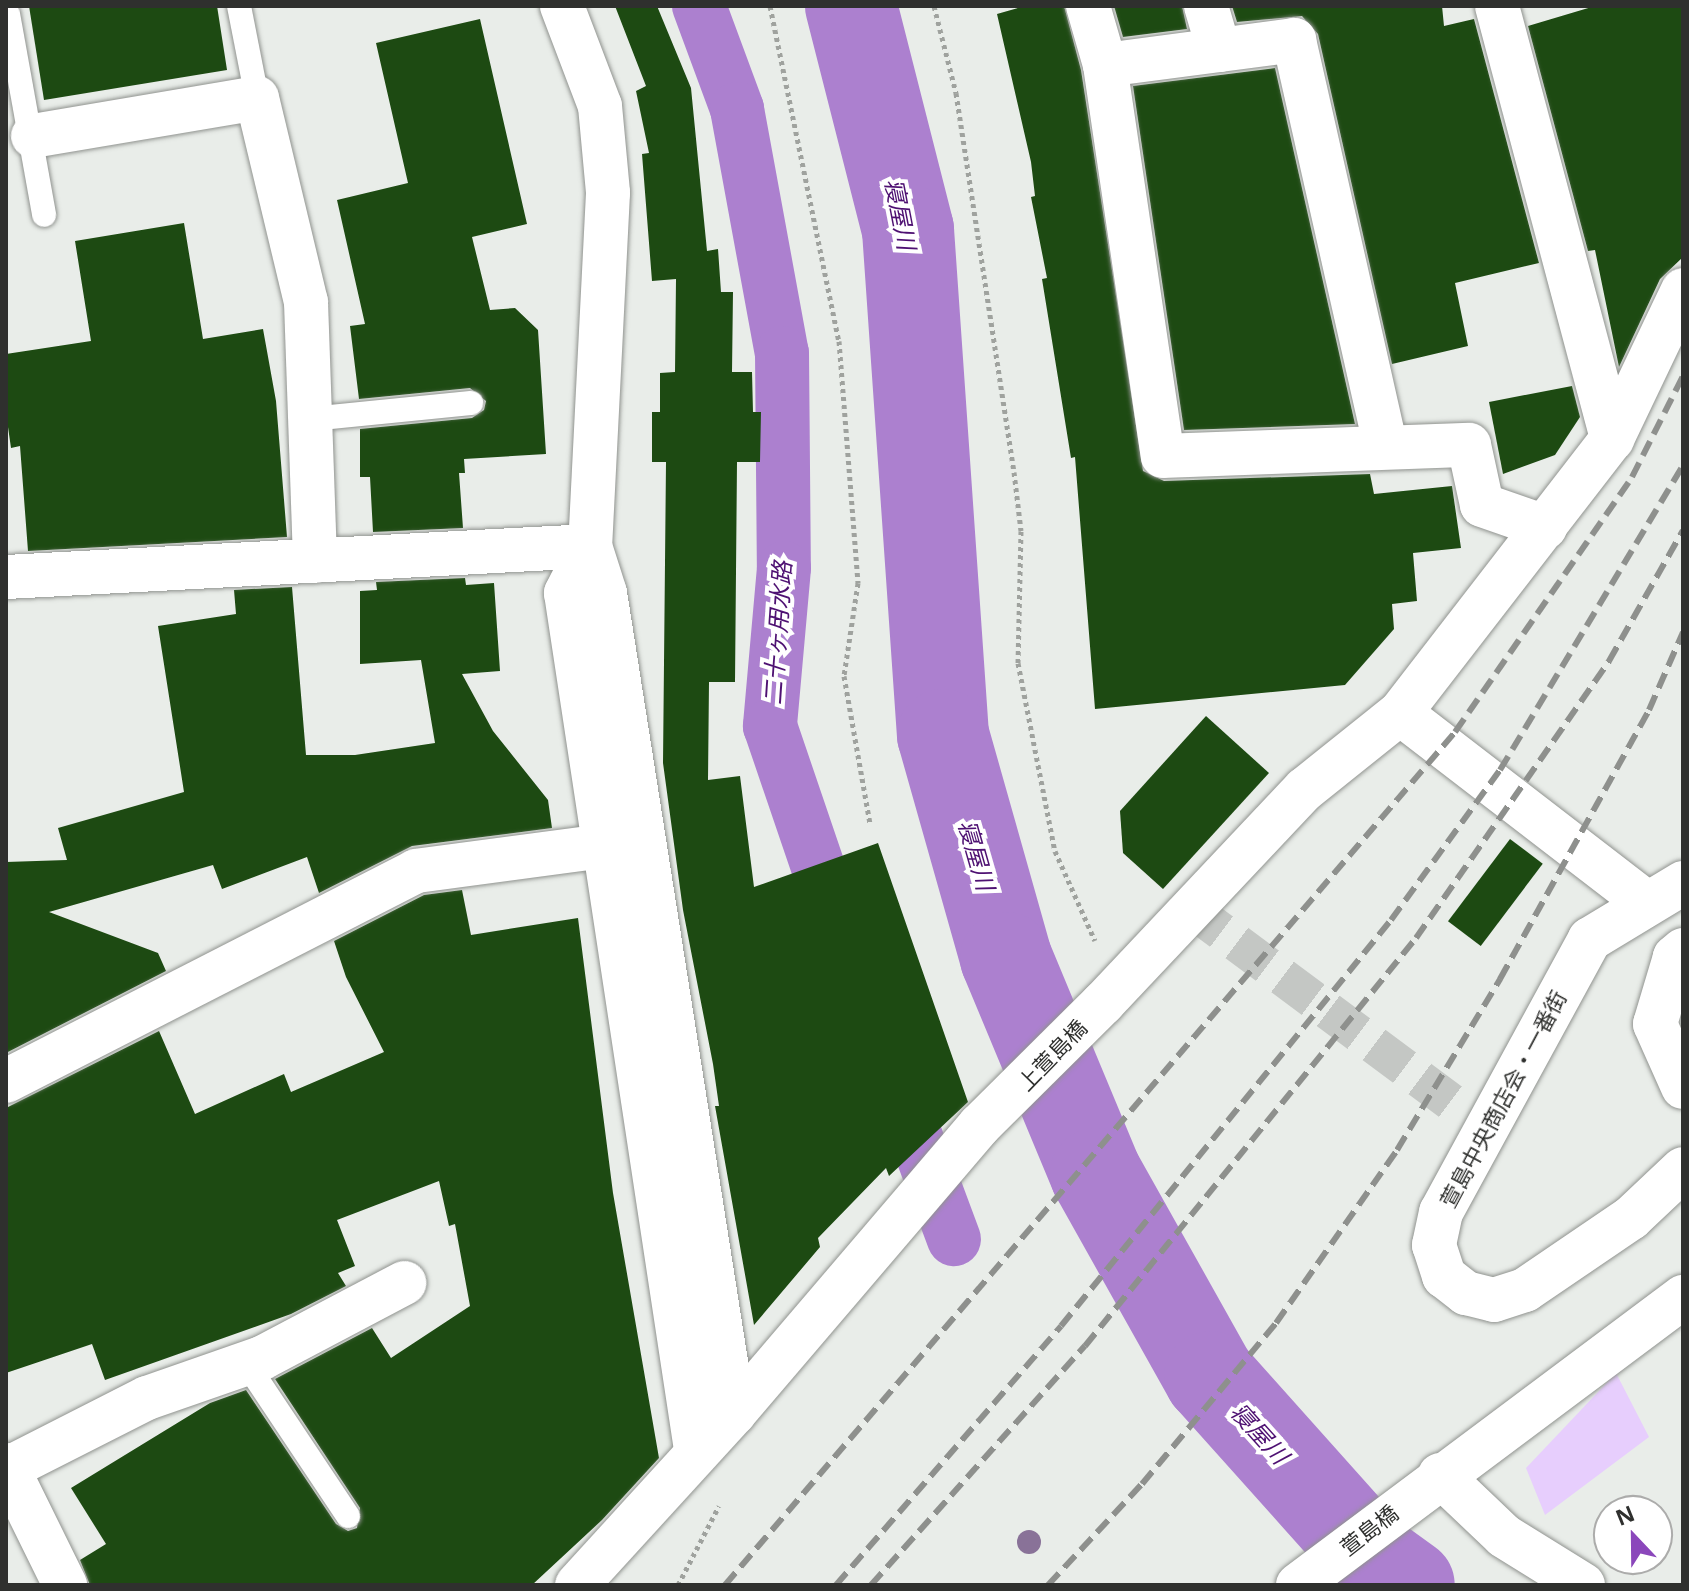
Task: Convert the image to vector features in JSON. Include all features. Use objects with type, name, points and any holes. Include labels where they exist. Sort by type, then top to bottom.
[{"type":"street","points":[[562,6],[600,106],[608,193],[590,546],[605,593],[734,1413]]},
{"type":"street","points":[[1088,6],[1105,65],[1163,456],[1385,445],[1469,445],[1482,505],[1545,527]]},
{"type":"street","points":[[1206,6],[1219,50]]},
{"type":"street","points":[[1497,6],[1612,439]]},
{"type":"street","points":[[1105,65],[1294,40],[1385,445]]},
{"type":"street","points":[[33,136],[257,98],[306,302],[315,561]]},
{"type":"street","name":"上萱島橋","points":[[587,1581],[696,1450],[734,1413],[953,1157],[1305,789],[1400,713],[1612,439],[1683,290]]},
{"type":"street","points":[[6,577],[590,546]]},
{"type":"street","points":[[590,546],[566,593],[696,1450]]},
{"type":"street","points":[[1400,713],[1665,893]]},
{"type":"street","points":[[6,1081],[416,871],[604,846]]},
{"type":"street","name":"萱島中央商店会・一番街","points":[[1665,893],[1590,939],[1472,1116],[1441,1212],[1434,1245],[1444,1276],[1466,1293],[1494,1300],[1525,1290],[1631,1218],[1683,1169]]},
{"type":"street","points":[[1683,950],[1675,957],[1655,1024],[1683,1087]]},
{"type":"street","points":[[65,1585],[7,1467],[147,1398],[246,1363],[404,1283]]},
{"type":"street","name":"萱島橋","points":[[1298,1585],[1440,1475],[1683,1297]]},
{"type":"street","points":[[1440,1475],[1504,1536],[1583,1585]]},
{"type":"lane","points":[[239,6],[257,98]]},
{"type":"lane","points":[[8,14],[33,136],[44,215]]},
{"type":"lane","points":[[310,419],[471,403]]},
{"type":"lane","points":[[246,1363],[348,1516]]},
{"type":"path","points":[[770,6],[839,341],[858,583],[844,676],[870,824]]},
{"type":"path","points":[[934,6],[956,93],[1014,472],[1021,531],[1018,663],[1029,731],[1055,851],[1112,994]]},
{"type":"shaded area","points":[[1616,1373],[1649,1437],[1545,1515],[1526,1468]]},
{"type":"building","points":[[29,6],[217,6],[227,70],[44,100]]},
{"type":"building","points":[[615,6],[657,6],[691,88],[707,251],[718,249],[721,292],[733,292],[732,372],[752,372],[753,412],[761,412],[760,462],[737,462],[735,682],[709,682],[708,780],[740,776],[754,887],[878,843],[968,1102],[889,1176],[886,1168],[818,1238],[820,1247],[754,1325],[715,1106],[719,1106],[713,1064],[683,910],[663,763],[666,462],[652,462],[652,412],[660,412],[660,373],[675,372],[676,279],[652,281],[642,154],[649,153],[636,91],[646,86]]},
{"type":"building","points":[[1025,6],[1064,6],[1081,70],[1143,471],[1164,481],[1370,474],[1374,494],[1452,486],[1461,548],[1413,553],[1417,601],[1392,604],[1394,629],[1345,685],[1095,709],[1075,457],[1071,458],[1042,279],[1047,278],[1031,197],[1035,196],[1031,162],[997,14]]},
{"type":"building","points":[[1114,6],[1182,6],[1187,29],[1123,37]]},
{"type":"building","points":[[1232,6],[1442,6],[1444,26],[1474,19],[1539,263],[1455,283],[1468,346],[1392,364],[1318,34],[1302,16],[1237,22]]},
{"type":"building","points":[[1595,6],[1683,6],[1683,257],[1660,279],[1619,367],[1595,250],[1588,251],[1528,26]]},
{"type":"building","points":[[480,19],[527,224],[472,237],[490,310],[515,308],[538,330],[546,454],[464,459],[465,473],[459,473],[463,528],[373,532],[370,477],[360,477],[360,429],[472,418],[484,410],[486,401],[470,388],[359,399],[350,326],[365,324],[337,200],[408,183],[376,43]]},
{"type":"building","points":[[1275,68],[1355,424],[1184,430],[1133,86]]},
{"type":"building","points":[[184,223],[203,339],[263,329],[276,401],[287,537],[28,551],[20,446],[11,448],[6,413],[6,354],[91,341],[75,241]]},
{"type":"building","points":[[1572,386],[1580,417],[1555,455],[1503,474],[1489,402]]},
{"type":"building","points":[[465,578],[466,585],[494,583],[500,671],[462,674],[493,731],[548,800],[552,828],[412,846],[319,893],[307,857],[222,889],[213,865],[49,912],[158,953],[166,971],[6,1053],[6,862],[67,860],[58,828],[184,792],[158,626],[236,614],[234,590],[292,587],[306,755],[355,755],[435,743],[421,660],[360,664],[360,591],[377,590],[376,582]]},
{"type":"building","points":[[1206,716],[1269,773],[1163,889],[1123,853],[1120,811]]},
{"type":"building","points":[[1510,839],[1543,864],[1481,946],[1448,921]]},
{"type":"building","points":[[462,890],[471,935],[578,918],[613,1193],[659,1458],[602,1520],[532,1585],[90,1585],[80,1560],[106,1544],[71,1488],[210,1403],[246,1390],[336,1524],[348,1531],[357,1528],[360,1508],[275,1379],[372,1328],[391,1358],[470,1306],[455,1224],[449,1226],[439,1181],[337,1220],[355,1266],[338,1273],[346,1286],[291,1314],[105,1380],[92,1344],[6,1373],[6,1108],[159,1031],[195,1114],[284,1074],[291,1092],[384,1052],[346,977],[334,941],[424,895]]},
{"type":"waterway","name":"二十ヶ用水路","points":[[699,6],[737,109],[782,353],[784,568],[770,726],[841,934]]},
{"type":"waterway","name":"寝屋川","points":[[851,6],[908,230],[943,735],[1006,958],[1096,1174],[1210,1377],[1373,1559],[1409,1585]]},
{"type":"waterway","name":"二十ヶ用水路","points":[[894,1078],[954,1239]]},
{"type":"tunnel","points":[[1191,909],[1458,1107]]},
{"type":"railway","points":[[725,1585],[1455,732],[1632,477],[1683,376]]},
{"type":"railway","points":[[836,1585],[1061,1326],[1391,920],[1500,770],[1683,465]]},
{"type":"railway","points":[[871,1585],[1085,1346],[1416,938],[1609,661],[1683,530]]},
{"type":"railway","points":[[1048,1585],[1142,1484],[1276,1323],[1397,1150],[1500,979],[1649,710],[1683,632]]}]
